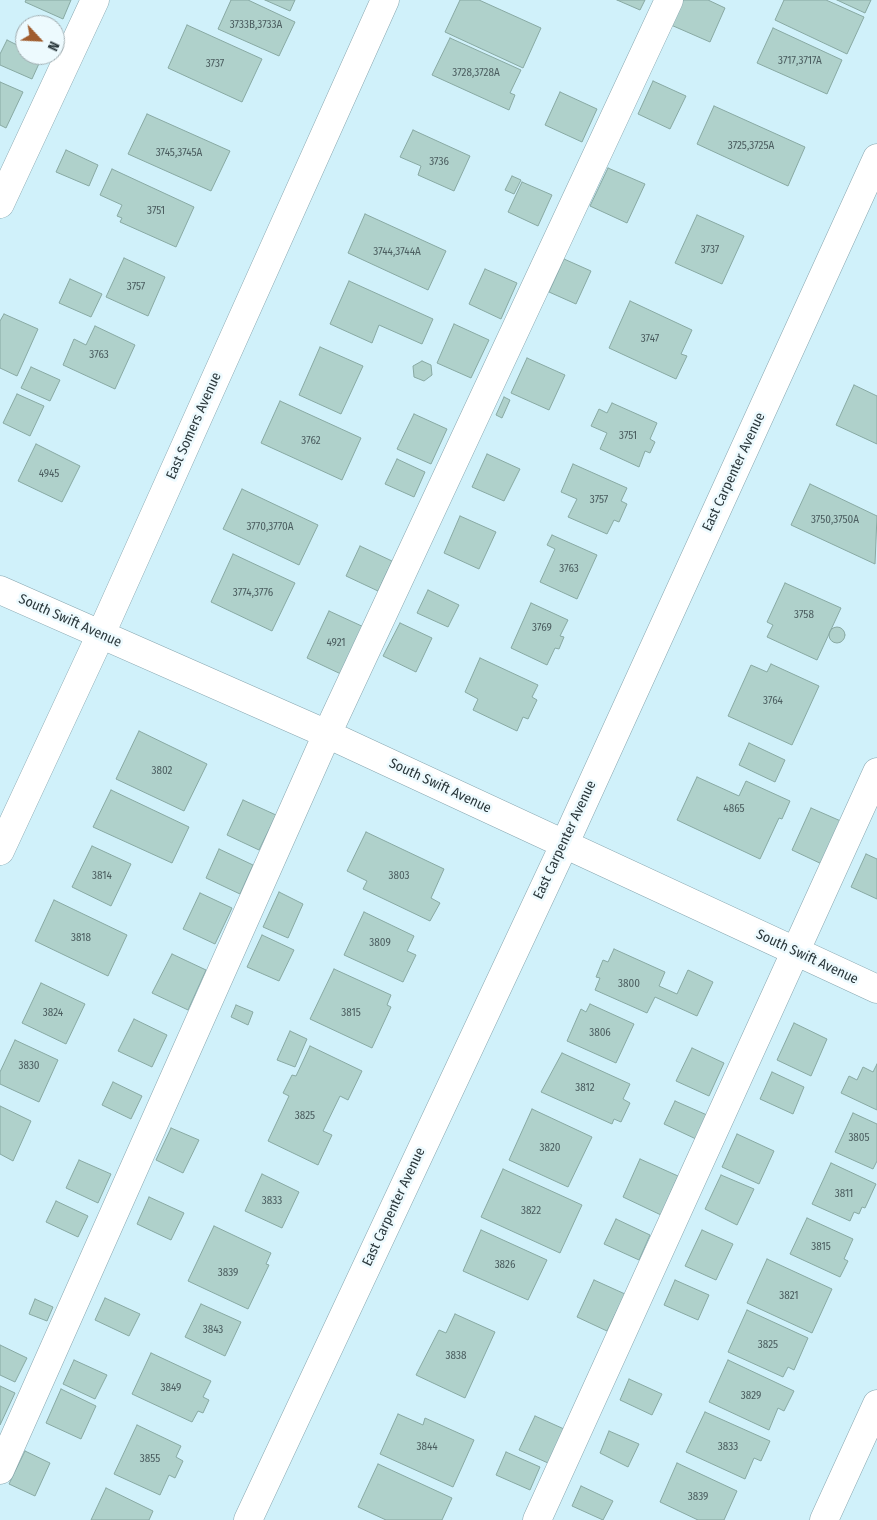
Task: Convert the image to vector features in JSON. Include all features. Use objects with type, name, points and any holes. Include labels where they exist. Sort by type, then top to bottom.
[{"type":"street","points":[[0,204],[95,0]]},
{"type":"street","name":"East Somers Avenue","points":[[0,851],[101,634],[384,0]]},
{"type":"street","points":[[0,1470],[327,734],[670,0]]},
{"type":"street","name":"East Carpenter Avenue","points":[[248,1520],[565,843],[877,158]]},
{"type":"street","name":"South Swift Avenue","points":[[0,590],[327,734],[877,989]]},
{"type":"street","points":[[538,1520],[877,772]]},
{"type":"street","points":[[824,1520],[877,1404]]},
{"type":"building","points":[[26,0],[71,0],[65,15],[54,15],[25,2]]},
{"type":"building","points":[[231,0],[248,0],[295,22],[279,56],[218,29]]},
{"type":"building","points":[[265,0],[295,0],[290,11]]},
{"type":"building","points":[[460,0],[479,0],[541,28],[523,68],[445,32]]},
{"type":"building","points":[[617,0],[645,0],[640,10]]},
{"type":"building","points":[[683,0],[708,0],[725,8],[710,42],[671,25]]},
{"type":"building","points":[[784,0],[826,0],[864,17],[847,54],[775,20]]},
{"type":"building","points":[[837,0],[871,0],[865,13]]},
{"type":"building","points":[[187,25],[262,59],[242,102],[168,68]]},
{"type":"building","points":[[773,28],[842,60],[827,94],[757,63]]},
{"type":"building","points":[[450,38],[521,70],[510,93],[515,95],[509,110],[432,75]]},
{"type":"building","points":[[7,40],[15,44],[15,65],[38,65],[32,79],[0,65],[0,54]]},
{"type":"building","points":[[653,81],[686,96],[670,129],[638,114]]},
{"type":"building","points":[[0,82],[23,92],[6,128],[0,125]]},
{"type":"building","points":[[560,92],[597,109],[582,142],[545,125]]},
{"type":"building","points":[[714,106],[805,147],[788,186],[697,144]]},
{"type":"building","points":[[147,114],[230,151],[211,191],[128,154]]},
{"type":"building","points":[[413,130],[470,156],[454,191],[418,175],[421,166],[400,157]]},
{"type":"building","points":[[66,150],[98,165],[89,186],[56,172]]},
{"type":"building","points":[[608,168],[645,184],[627,223],[590,206]]},
{"type":"building","points":[[112,169],[194,207],[176,247],[120,222],[122,218],[117,216],[122,205],[100,195]]},
{"type":"building","points":[[512,176],[521,180],[514,194],[505,190]]},
{"type":"building","points":[[522,182],[552,195],[538,226],[508,212]]},
{"type":"building","points":[[365,214],[446,251],[428,290],[348,253]]},
{"type":"building","points":[[697,215],[744,236],[722,284],[675,263]]},
{"type":"building","points":[[124,258],[165,277],[148,316],[106,297]]},
{"type":"building","points":[[564,259],[591,271],[576,304],[549,292]]},
{"type":"building","points":[[485,269],[517,283],[501,319],[469,304]]},
{"type":"building","points":[[70,279],[102,294],[91,317],[59,303]]},
{"type":"building","points":[[349,281],[433,319],[422,344],[379,325],[372,343],[330,324]]},
{"type":"building","points":[[630,301],[692,330],[681,354],[687,356],[676,379],[609,348]]},
{"type":"building","points":[[4,314],[38,329],[17,376],[0,368],[0,321]]},
{"type":"building","points":[[454,324],[489,340],[471,378],[437,363]]},
{"type":"building","points":[[95,326],[135,345],[115,389],[63,365],[74,339],[86,345]]},
{"type":"building","points":[[320,347],[363,366],[341,414],[299,395]]},
{"type":"building","points":[[527,358],[565,375],[549,410],[511,393]]},
{"type":"building","points":[[422,361],[431,365],[432,375],[424,381],[414,377],[413,366]]},
{"type":"building","points":[[31,367],[60,380],[50,401],[21,388]]},
{"type":"building","points":[[854,385],[877,396],[877,444],[836,425]]},
{"type":"building","points":[[17,394],[44,406],[30,436],[3,423]]},
{"type":"building","points":[[504,397],[510,400],[502,418],[496,415]]},
{"type":"building","points":[[280,401],[361,438],[342,480],[261,443]]},
{"type":"building","points":[[612,403],[657,423],[650,439],[655,442],[650,453],[645,451],[639,467],[600,449],[607,433],[591,426],[599,409],[607,413]]},
{"type":"building","points":[[414,414],[447,429],[431,464],[397,449]]},
{"type":"building","points":[[36,444],[80,466],[62,502],[18,481]]},
{"type":"building","points":[[487,454],[520,469],[504,501],[472,487]]},
{"type":"building","points":[[397,459],[425,472],[414,497],[385,484]]},
{"type":"building","points":[[573,464],[627,488],[621,501],[627,504],[619,522],[614,520],[607,534],[568,517],[577,499],[561,492]]},
{"type":"building","points":[[810,484],[877,516],[875,564],[791,525]]},
{"type":"building","points":[[242,489],[318,525],[299,565],[223,529]]},
{"type":"building","points":[[460,516],[496,532],[479,569],[444,553]]},
{"type":"building","points":[[552,535],[597,555],[577,599],[540,582],[555,549],[547,545]]},
{"type":"building","points":[[360,546],[392,561],[378,591],[346,576]]},
{"type":"building","points":[[233,554],[295,583],[272,631],[211,602]]},
{"type":"building","points":[[785,583],[841,608],[817,660],[767,637],[773,625],[767,622]]},
{"type":"building","points":[[428,590],[459,605],[448,627],[417,613]]},
{"type":"building","points":[[531,603],[568,620],[560,636],[564,637],[559,649],[555,648],[547,665],[511,648]]},
{"type":"building","points":[[329,611],[366,628],[343,675],[307,658]]},
{"type":"building","points":[[400,623],[432,638],[416,672],[383,656]]},
{"type":"building","points":[[837,627],[845,635],[837,643],[829,635]]},
{"type":"building","points":[[480,658],[538,685],[532,697],[537,700],[528,719],[523,717],[517,731],[473,710],[478,699],[465,692]]},
{"type":"building","points":[[771,664],[819,686],[792,745],[728,716],[751,665],[767,672]]},
{"type":"building","points":[[139,731],[207,764],[184,811],[116,779]]},
{"type":"building","points":[[749,743],[785,760],[775,782],[739,765]]},
{"type":"building","points":[[697,777],[739,796],[746,781],[790,801],[782,819],[779,818],[760,859],[677,820]]},
{"type":"building","points":[[111,790],[189,827],[172,863],[93,827]]},
{"type":"building","points":[[243,800],[276,815],[259,850],[227,835]]},
{"type":"building","points":[[811,808],[843,822],[824,865],[792,850]]},
{"type":"building","points":[[366,832],[444,869],[431,898],[440,903],[430,921],[363,889],[367,881],[347,871]]},
{"type":"building","points":[[92,846],[131,864],[111,906],[72,887]]},
{"type":"building","points":[[219,849],[253,865],[240,894],[206,878]]},
{"type":"building","points":[[866,854],[877,859],[877,899],[851,887]]},
{"type":"building","points":[[279,892],[303,904],[288,938],[263,927]]},
{"type":"building","points":[[200,893],[232,908],[215,944],[183,929]]},
{"type":"building","points":[[54,900],[127,935],[108,976],[35,941]]},
{"type":"building","points":[[364,912],[414,936],[407,951],[416,955],[403,982],[344,955]]},
{"type":"building","points":[[262,935],[294,950],[279,981],[247,967]]},
{"type":"building","points":[[614,949],[665,972],[659,986],[677,994],[688,970],[713,982],[697,1016],[655,997],[647,1013],[595,990],[600,978],[596,977],[603,960],[608,962]]},
{"type":"building","points":[[172,954],[206,970],[188,1010],[152,993]]},
{"type":"building","points":[[334,969],[391,995],[387,1005],[391,1007],[372,1048],[310,1019]]},
{"type":"building","points":[[41,983],[85,1004],[66,1044],[22,1023]]},
{"type":"building","points":[[590,1004],[634,1024],[616,1063],[567,1041],[581,1009],[586,1012]]},
{"type":"building","points":[[236,1005],[253,1012],[248,1025],[231,1017]]},
{"type":"building","points":[[134,1019],[167,1035],[152,1067],[118,1051]]},
{"type":"building","points":[[794,1023],[827,1039],[811,1076],[777,1060]]},
{"type":"building","points":[[290,1031],[307,1039],[295,1067],[277,1060]]},
{"type":"building","points":[[15,1040],[58,1060],[39,1102],[0,1084],[0,1072]]},
{"type":"building","points":[[310,1046],[362,1071],[348,1100],[340,1096],[323,1131],[332,1135],[318,1165],[268,1141],[289,1096],[283,1093],[292,1075],[296,1076]]},
{"type":"building","points":[[692,1048],[724,1063],[709,1096],[676,1081]]},
{"type":"building","points":[[562,1053],[630,1084],[623,1099],[630,1103],[621,1122],[614,1119],[612,1124],[541,1092]]},
{"type":"building","points":[[877,1064],[877,1110],[841,1093],[849,1076],[857,1080],[863,1067],[873,1072]]},
{"type":"building","points":[[772,1072],[804,1087],[793,1114],[760,1099]]},
{"type":"building","points":[[113,1082],[142,1096],[131,1119],[102,1105]]},
{"type":"building","points":[[675,1101],[707,1115],[696,1139],[664,1124]]},
{"type":"building","points":[[0,1106],[31,1121],[13,1161],[0,1154]]},
{"type":"building","points":[[532,1109],[592,1137],[568,1187],[509,1160]]},
{"type":"building","points":[[853,1113],[877,1124],[877,1161],[873,1169],[835,1152]]},
{"type":"building","points":[[171,1128],[199,1140],[183,1173],[156,1160]]},
{"type":"building","points":[[737,1134],[774,1151],[759,1184],[722,1167]]},
{"type":"building","points":[[640,1159],[678,1176],[661,1215],[623,1197]]},
{"type":"building","points":[[79,1160],[111,1174],[98,1203],[66,1188]]},
{"type":"building","points":[[831,1163],[876,1184],[865,1208],[862,1207],[859,1214],[854,1212],[850,1221],[812,1204]]},
{"type":"building","points":[[503,1169],[582,1205],[560,1253],[481,1217]]},
{"type":"building","points":[[262,1174],[299,1192],[282,1228],[245,1211]]},
{"type":"building","points":[[721,1175],[754,1189],[737,1225],[705,1209]]},
{"type":"building","points":[[149,1197],[184,1213],[171,1240],[137,1224]]},
{"type":"building","points":[[56,1201],[88,1216],[78,1237],[46,1222]]},
{"type":"building","points":[[807,1218],[853,1239],[844,1259],[848,1261],[840,1277],[790,1254]]},
{"type":"building","points":[[616,1219],[650,1235],[639,1260],[604,1244]]},
{"type":"building","points":[[214,1226],[271,1253],[266,1264],[269,1265],[248,1309],[188,1281]]},
{"type":"building","points":[[481,1230],[547,1260],[528,1300],[463,1271]]},
{"type":"building","points":[[702,1230],[733,1244],[716,1280],[685,1266]]},
{"type":"building","points":[[767,1259],[832,1289],[812,1333],[747,1303]]},
{"type":"building","points":[[594,1280],[625,1294],[607,1331],[577,1317]]},
{"type":"building","points":[[675,1280],[709,1295],[698,1320],[664,1305]]},
{"type":"building","points":[[105,1298],[140,1314],[129,1336],[95,1320]]},
{"type":"building","points":[[35,1299],[53,1307],[47,1321],[29,1314]]},
{"type":"building","points":[[201,1304],[241,1322],[225,1356],[185,1337]]},
{"type":"building","points":[[747,1310],[808,1338],[794,1370],[788,1367],[783,1377],[728,1352]]},
{"type":"building","points":[[455,1314],[495,1332],[465,1398],[416,1375],[439,1330],[446,1333]]},
{"type":"building","points":[[0,1345],[27,1358],[15,1382],[0,1375]]},
{"type":"building","points":[[151,1353],[211,1381],[203,1397],[209,1400],[203,1413],[198,1411],[192,1422],[132,1394]]},
{"type":"building","points":[[74,1360],[107,1375],[95,1399],[63,1384]]},
{"type":"building","points":[[728,1360],[794,1391],[784,1411],[778,1408],[769,1430],[709,1402]]},
{"type":"building","points":[[629,1379],[662,1394],[652,1415],[620,1400]]},
{"type":"building","points":[[0,1386],[15,1393],[0,1425]]},
{"type":"building","points":[[61,1389],[96,1406],[81,1439],[46,1423]]},
{"type":"building","points":[[705,1412],[770,1441],[761,1461],[754,1458],[745,1479],[686,1452]]},
{"type":"building","points":[[398,1414],[423,1425],[425,1418],[474,1440],[453,1487],[380,1454]]},
{"type":"building","points":[[535,1416],[564,1429],[548,1463],[519,1450]]},
{"type":"building","points":[[137,1425],[181,1446],[176,1457],[183,1461],[175,1478],[169,1475],[160,1495],[114,1474]]},
{"type":"building","points":[[609,1431],[639,1444],[628,1467],[600,1453]]},
{"type":"building","points":[[25,1451],[50,1463],[35,1496],[9,1484]]},
{"type":"building","points":[[506,1452],[540,1467],[530,1490],[496,1475]]},
{"type":"building","points":[[677,1463],[737,1491],[724,1520],[698,1520],[660,1502]]},
{"type":"building","points":[[378,1464],[452,1498],[442,1520],[386,1520],[358,1507]]},
{"type":"building","points":[[581,1486],[613,1501],[603,1520],[572,1506]]},
{"type":"building","points":[[106,1488],[153,1511],[149,1520],[91,1520]]}]
